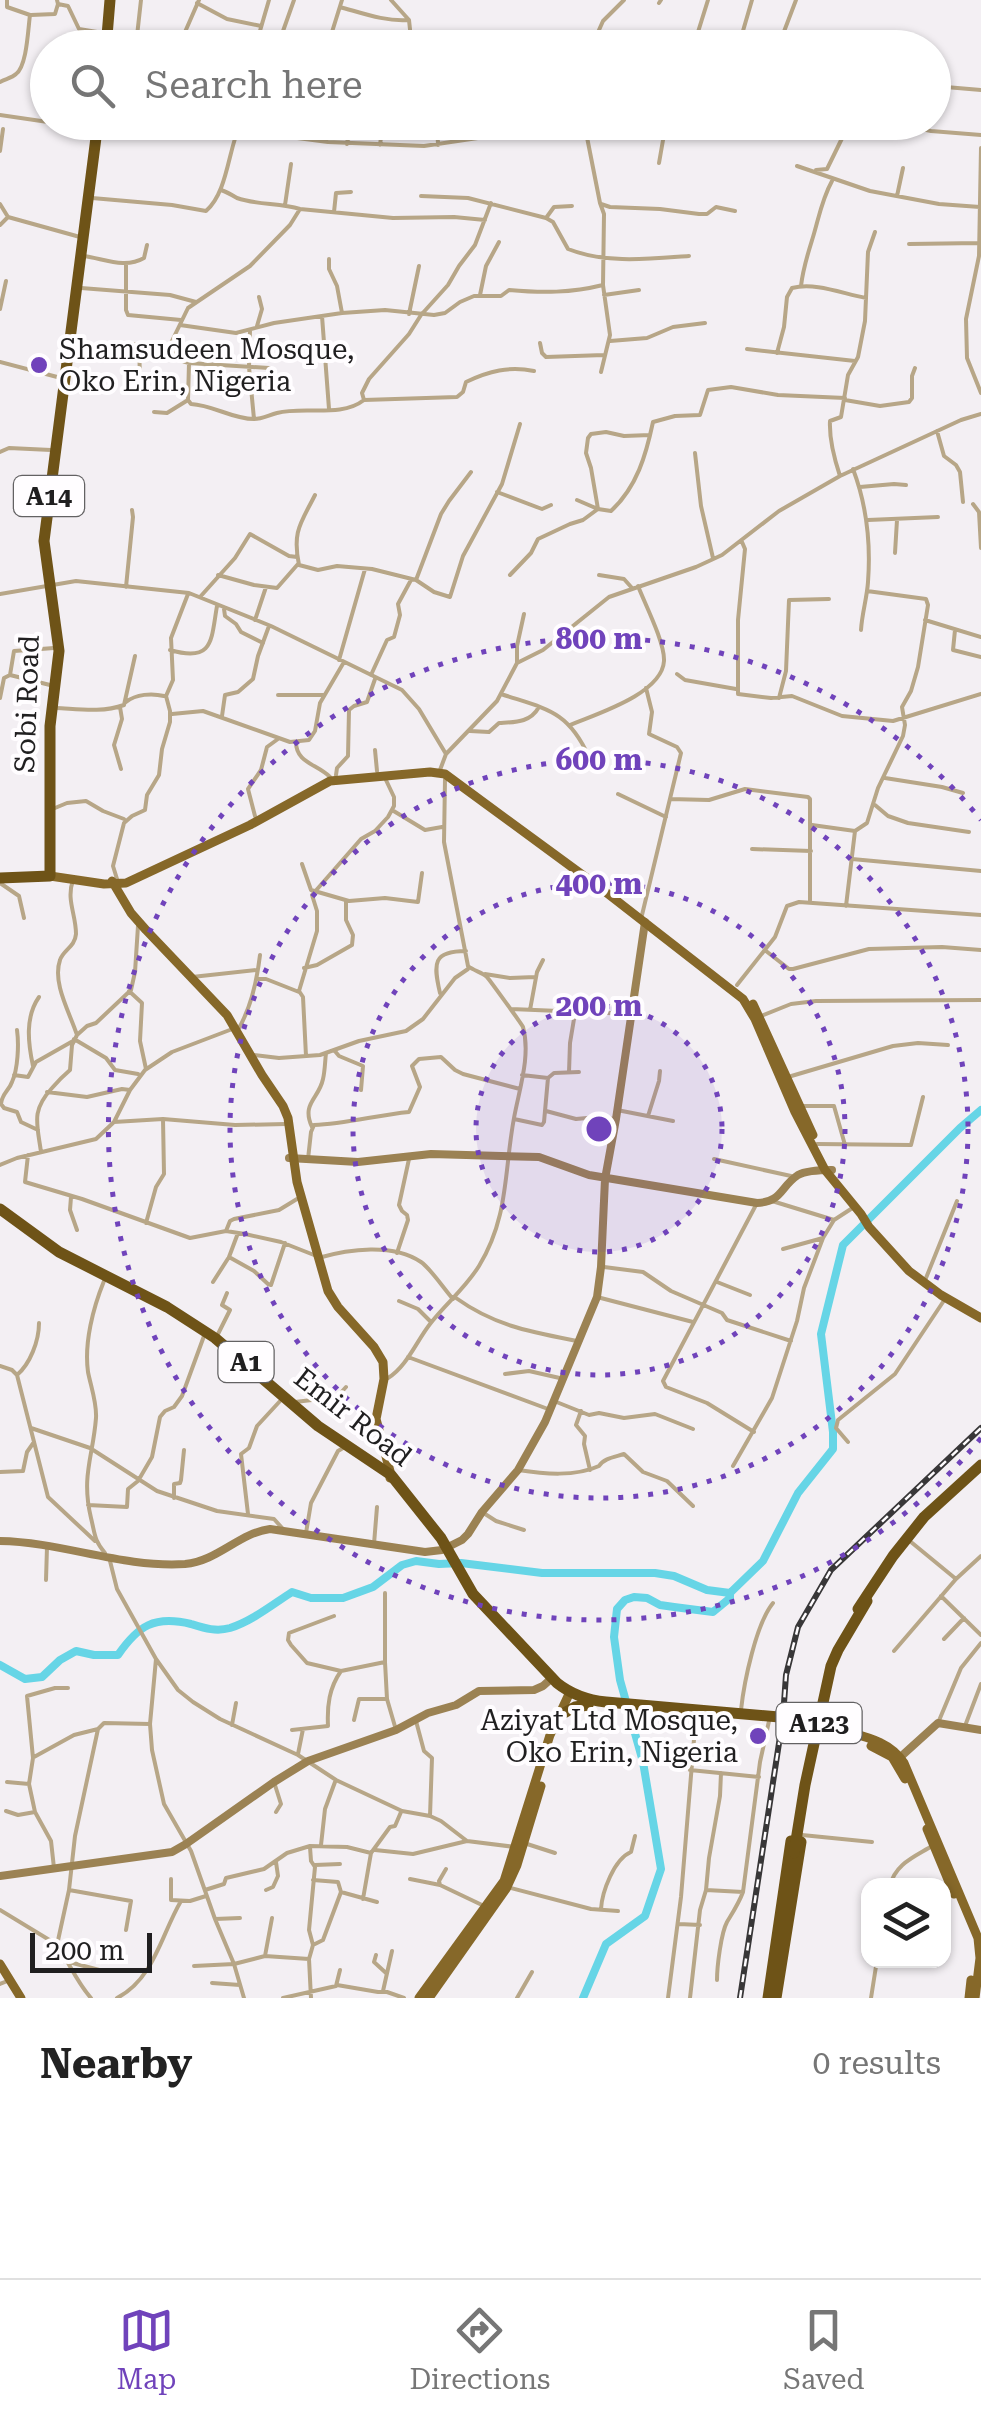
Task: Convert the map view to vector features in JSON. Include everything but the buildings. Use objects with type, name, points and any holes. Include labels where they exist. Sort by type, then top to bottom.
[{"type":"highway","points":[[108,30],[110,0]]},
{"type":"highway","name":"Sobi Road","points":[[50,874],[51,708],[58,648],[44,540],[95,140]]},
{"type":"highway","points":[[0,878],[50,874]]},
{"type":"highway","name":"Emir Road","points":[[0,1211],[105,1279],[167,1307],[210,1337],[343,1448],[387,1475]]},
{"type":"highway","name":"Emir Road","points":[[286,1401],[387,1475],[451,1561],[468,1596],[563,1690]]},
{"type":"highway","points":[[896,1558],[981,1468]]},
{"type":"highway","points":[[818,1727],[835,1660],[896,1558],[924,1517],[981,1468]]},
{"type":"highway","name":"A123","points":[[768,1998],[834,1668],[845,1642],[896,1558]]},
{"type":"highway","points":[[563,1690],[562,1713],[588,1705]]},
{"type":"highway","name":"A1","points":[[563,1690],[588,1705],[740,1714],[818,1727]]},
{"type":"highway","name":"A1","points":[[563,1690],[606,1705]]},
{"type":"highway","name":"A1","points":[[633,1706],[818,1727]]},
{"type":"highway","name":"A123","points":[[789,1894],[818,1745],[818,1727]]},
{"type":"highway","name":"A123","points":[[776,1998],[794,1825],[818,1727]]},
{"type":"main road","points":[[50,874],[109,881],[133,874],[256,816],[313,782],[333,776],[442,772],[506,814],[736,985],[760,1016],[828,1170]]},
{"type":"main road","points":[[50,874],[73,880],[138,878],[250,824],[319,785],[380,773]]},
{"type":"main road","points":[[109,881],[138,926],[234,1030],[258,1077],[280,1108],[298,1199],[328,1290],[338,1308],[380,1356],[382,1380],[376,1420],[387,1475]]},
{"type":"main road","points":[[109,881],[146,930],[218,1004],[286,1112],[291,1158],[316,1256]]},
{"type":"main road","points":[[644,919],[743,1000],[828,1170],[909,1271],[946,1298],[981,1315]]},
{"type":"main road","points":[[871,1225],[910,1265],[981,1315]]},
{"type":"main road","points":[[430,1998],[507,1874],[562,1713]]},
{"type":"main road","points":[[818,1727],[888,1745],[898,1759],[977,1939],[980,1958],[972,1998]]},
{"type":"main road","points":[[420,1998],[507,1887],[517,1866],[520,1845]]},
{"type":"main road","points":[[0,1964],[5,1982],[21,1998]]},
{"type":"street","points":[[7,0],[7,7],[30,15],[55,14],[57,2],[68,6],[82,30]]},
{"type":"street","points":[[137,30],[141,0]]},
{"type":"street","points":[[260,30],[269,0]]},
{"type":"street","points":[[283,30],[294,0]]},
{"type":"street","points":[[391,0],[409,20],[410,30]]},
{"type":"street","points":[[599,30],[624,0]]},
{"type":"street","points":[[699,30],[708,0]]},
{"type":"street","points":[[743,30],[752,0]]},
{"type":"street","points":[[785,30],[796,0]]},
{"type":"street","points":[[186,30],[198,1],[228,19],[261,26]]},
{"type":"street","points":[[333,30],[341,3],[376,16],[409,20]]},
{"type":"street","points":[[0,82],[20,68],[30,15]]},
{"type":"street","points":[[951,87],[981,90]]},
{"type":"street","points":[[0,116],[30,120]]},
{"type":"street","points":[[0,151],[3,128]]},
{"type":"street","points":[[951,133],[981,136]]},
{"type":"street","points":[[88,197],[210,210],[221,190],[234,140]]},
{"type":"street","points":[[314,140],[380,146],[424,146],[464,140]]},
{"type":"street","points":[[348,144],[349,140]]},
{"type":"street","points":[[380,146],[381,140]]},
{"type":"street","points":[[438,140],[438,144]]},
{"type":"street","points":[[588,140],[604,214],[603,286],[610,341],[601,372]]},
{"type":"street","points":[[659,163],[663,140]]},
{"type":"street","points":[[811,170],[827,169],[841,140]]},
{"type":"street","points":[[981,148],[978,264],[968,303],[966,346],[981,393]]},
{"type":"street","points":[[285,205],[291,164]]},
{"type":"street","points":[[797,166],[870,191],[939,204],[980,202]]},
{"type":"street","points":[[897,196],[902,168]]},
{"type":"street","points":[[800,286],[818,212],[832,180]]},
{"type":"street","points":[[221,190],[236,198],[300,209],[393,218],[485,220]]},
{"type":"street","points":[[334,212],[336,193],[350,192]]},
{"type":"street","points":[[421,196],[468,198],[546,218],[554,222],[568,249],[602,259],[689,256]]},
{"type":"street","points":[[364,400],[362,393],[367,382],[448,285],[474,245],[491,203]]},
{"type":"street","points":[[0,204],[8,218],[82,238]]},
{"type":"street","points":[[601,204],[690,214],[707,214],[716,208],[735,211]]},
{"type":"street","points":[[546,218],[554,207],[572,206]]},
{"type":"street","points":[[269,368],[177,360],[170,345],[188,308],[250,266],[290,225],[300,209]]},
{"type":"street","points":[[0,225],[8,218]]},
{"type":"street","points":[[840,476],[832,450],[830,421],[841,417],[848,375],[859,353],[865,322],[868,252],[875,232]]},
{"type":"street","points":[[480,294],[486,266],[499,242]]},
{"type":"street","points":[[909,244],[979,243]]},
{"type":"street","points":[[80,255],[126,264],[144,258],[147,245]]},
{"type":"street","points":[[328,259],[342,313]]},
{"type":"street","points":[[126,264],[128,315],[236,333],[342,313],[445,313],[480,294],[501,296],[510,290],[575,292],[603,286]]},
{"type":"street","points":[[409,314],[419,266]]},
{"type":"street","points":[[0,309],[6,281]]},
{"type":"street","points":[[777,353],[792,288],[800,286],[866,298]]},
{"type":"street","points":[[77,287],[196,302]]},
{"type":"street","points":[[604,294],[639,290]]},
{"type":"street","points":[[258,297],[262,308],[258,326]]},
{"type":"street","points":[[322,316],[329,409]]},
{"type":"street","points":[[610,341],[647,338],[673,327],[705,323]]},
{"type":"street","points":[[250,330],[254,419]]},
{"type":"street","points":[[540,343],[546,356],[604,355]]},
{"type":"street","points":[[139,345],[140,378]]},
{"type":"street","points":[[70,347],[170,345]]},
{"type":"street","points":[[747,349],[855,361]]},
{"type":"street","points":[[0,362],[65,379]]},
{"type":"street","points":[[190,363],[191,404],[254,419],[282,412],[355,408],[364,400],[457,397],[466,382],[480,376],[508,368],[534,371]]},
{"type":"street","points":[[576,500],[598,510],[611,510],[630,492],[654,422],[700,415],[708,390],[731,388],[880,406],[909,402],[916,368]]},
{"type":"street","points":[[154,412],[167,413],[188,400]]},
{"type":"street","points":[[517,663],[543,650],[609,597],[696,567],[840,476],[981,414]]},
{"type":"street","points":[[200,598],[236,558],[250,534],[318,570],[337,566],[365,569],[414,580],[450,597],[463,556],[497,492],[520,424]]},
{"type":"street","points":[[937,431],[944,456],[960,472],[963,502]]},
{"type":"street","points":[[598,510],[586,453],[588,438],[597,432],[650,435]]},
{"type":"street","points":[[0,452],[9,448],[56,450]]},
{"type":"street","points":[[696,453],[698,489],[713,558]]},
{"type":"street","points":[[854,470],[868,520],[870,553],[861,630]]},
{"type":"street","points":[[296,742],[301,759],[333,776],[348,756],[349,710],[367,702],[387,640],[394,637],[400,615],[398,604],[414,580],[448,500],[471,472]]},
{"type":"street","points":[[860,487],[906,485]]},
{"type":"street","points":[[497,492],[542,510],[551,506]]},
{"type":"street","points":[[218,575],[266,587],[279,586],[298,560],[299,522],[314,495]]},
{"type":"street","points":[[973,504],[980,516],[981,548]]},
{"type":"street","points":[[126,588],[132,510]]},
{"type":"street","points":[[510,575],[531,553],[538,539],[598,510]]},
{"type":"street","points":[[868,520],[938,517]]},
{"type":"street","points":[[895,554],[897,520]]},
{"type":"street","points":[[742,540],[745,549],[740,585],[738,694],[792,696],[832,713],[883,721],[981,694]]},
{"type":"street","points":[[170,714],[195,710],[280,738],[309,740],[320,703],[342,661],[365,569]]},
{"type":"street","points":[[570,725],[646,688],[658,678],[664,661],[661,639],[635,587],[624,579],[599,575]]},
{"type":"street","points":[[0,594],[76,581],[189,593],[269,626],[402,690],[427,720],[446,754]]},
{"type":"street","points":[[255,620],[266,587]]},
{"type":"street","points":[[812,825],[854,831],[867,823],[903,736],[902,707],[918,667],[928,605],[926,599],[867,591]]},
{"type":"street","points":[[109,881],[126,820],[145,810],[148,793],[159,775],[170,714],[166,696],[172,680],[171,638],[189,593]]},
{"type":"street","points":[[779,698],[786,671],[789,600],[829,598]]},
{"type":"street","points":[[170,650],[200,654],[206,650],[217,606]]},
{"type":"street","points":[[224,608],[241,632],[263,643]]},
{"type":"street","points":[[470,968],[443,827],[442,772],[446,754],[502,694],[517,663],[524,614]]},
{"type":"street","points":[[926,620],[981,637]]},
{"type":"street","points":[[222,716],[225,695],[238,692],[254,678],[269,626]]},
{"type":"street","points":[[955,630],[953,650],[981,657]]},
{"type":"street","points":[[10,675],[14,651],[58,648]]},
{"type":"street","points":[[126,702],[135,656]]},
{"type":"street","points":[[677,674],[689,681],[736,689]]},
{"type":"street","points":[[0,698],[4,678],[10,675],[55,686]]},
{"type":"street","points":[[0,1542],[30,1543],[110,1559],[188,1564],[217,1556],[264,1529],[424,1552],[451,1561],[482,1512],[518,1470],[552,1406],[596,1297],[605,1179],[644,919],[681,753],[649,734],[652,712],[646,688]]},
{"type":"street","points":[[502,694],[558,714],[570,725],[589,756]]},
{"type":"street","points":[[278,695],[324,695]]},
{"type":"street","points":[[51,708],[120,707],[130,698],[166,696]]},
{"type":"street","points":[[120,707],[122,719],[114,745],[121,769]]},
{"type":"street","points":[[470,732],[489,732],[499,723],[520,722],[539,707]]},
{"type":"street","points":[[256,816],[248,789],[260,772],[267,747],[280,738]]},
{"type":"street","points":[[299,992],[317,931],[314,892],[361,839],[376,831],[395,802],[380,773],[375,750]]},
{"type":"street","points":[[884,778],[963,793]]},
{"type":"street","points":[[670,799],[709,800],[744,789],[797,794],[810,800],[810,902]]},
{"type":"street","points":[[618,794],[666,816]]},
{"type":"street","points":[[50,810],[86,801],[126,820]]},
{"type":"street","points":[[873,803],[896,820],[968,832]]},
{"type":"street","points":[[392,810],[425,830],[443,827]]},
{"type":"street","points":[[846,906],[854,831]]},
{"type":"street","points":[[752,849],[811,851]]},
{"type":"street","points":[[852,860],[981,871]]},
{"type":"street","points":[[302,864],[314,892],[346,901],[385,898],[418,902],[422,873]]},
{"type":"street","points":[[0,878],[19,896],[24,918]]},
{"type":"street","points":[[41,1152],[36,1112],[47,1092],[70,1070],[75,1038],[58,976],[61,958],[71,948],[76,934],[70,902],[73,880]]},
{"type":"street","points":[[304,968],[352,945],[346,901]]},
{"type":"street","points":[[736,985],[766,950],[787,906],[798,902],[981,915]]},
{"type":"street","points":[[14,1075],[28,1077],[36,1062],[75,1038],[129,992],[135,972],[138,926]]},
{"type":"street","points":[[766,950],[789,969],[869,949],[942,946],[981,950]]},
{"type":"street","points":[[440,995],[440,956],[466,951]]},
{"type":"street","points":[[0,1164],[90,1142],[114,1122],[146,1069],[172,1052],[234,1030],[246,1014],[260,955]]},
{"type":"street","points":[[530,1010],[543,960]]},
{"type":"street","points":[[470,968],[510,978],[536,977]]},
{"type":"street","points":[[249,1054],[306,1056],[406,1032],[423,1020],[455,978],[470,968]]},
{"type":"street","points":[[192,977],[258,970]]},
{"type":"street","points":[[382,1380],[396,1372],[479,1266],[498,1227],[525,1059],[522,1026],[485,974]]},
{"type":"street","points":[[256,979],[266,979],[303,997],[306,1056]]},
{"type":"street","points":[[129,992],[142,1003],[140,1041],[146,1069]]},
{"type":"street","points":[[33,1066],[29,1024],[32,1006],[39,997]]},
{"type":"street","points":[[760,1016],[783,1006],[816,1001],[981,1000]]},
{"type":"street","points":[[511,1010],[632,1014]]},
{"type":"street","points":[[569,1072],[575,1012]]},
{"type":"street","points":[[18,1030],[14,1075],[2,1096],[1,1107],[16,1112],[21,1122],[38,1130]]},
{"type":"street","points":[[75,1038],[106,1058],[115,1070],[141,1074]]},
{"type":"street","points":[[787,1077],[892,1046],[948,1045]]},
{"type":"street","points":[[334,1050],[363,1066],[361,1090]]},
{"type":"street","points":[[308,1159],[310,1102],[322,1083],[326,1053]]},
{"type":"street","points":[[312,1127],[409,1112],[420,1087],[413,1063],[426,1057],[441,1058],[463,1074],[520,1088]]},
{"type":"street","points":[[522,1075],[548,1078],[579,1072]]},
{"type":"street","points":[[648,1116],[660,1072]]},
{"type":"street","points":[[514,1119],[542,1124],[548,1078]]},
{"type":"street","points":[[47,1092],[88,1097],[130,1090]]},
{"type":"street","points":[[817,1144],[913,1144],[923,1098]]},
{"type":"street","points":[[800,1106],[832,1105],[845,1144]]},
{"type":"street","points":[[546,1111],[576,1119],[617,1114],[672,1120]]},
{"type":"street","points":[[146,1223],[156,1186],[164,1174],[163,1119]]},
{"type":"street","points":[[114,1122],[163,1119],[286,1124]]},
{"type":"street","points":[[291,1158],[358,1162],[440,1154],[543,1157],[589,1176],[757,1204],[772,1202],[834,1220],[861,1211]]},
{"type":"street","points":[[28,1155],[25,1182],[190,1238],[238,1233],[285,1243],[316,1256],[350,1251],[397,1253],[422,1263],[454,1298],[504,1325],[578,1342]]},
{"type":"street","points":[[397,1253],[408,1220],[399,1205],[410,1156]]},
{"type":"street","points":[[714,1159],[796,1177]]},
{"type":"street","points":[[772,1202],[796,1177],[828,1170]]},
{"type":"street","points":[[71,1196],[70,1210],[77,1230]]},
{"type":"street","points":[[226,1232],[234,1219],[279,1210],[298,1199]]},
{"type":"street","points":[[926,1278],[958,1202]]},
{"type":"street","points":[[754,1432],[707,1403],[664,1384],[757,1204]]},
{"type":"street","points":[[733,1466],[772,1398],[804,1288],[834,1220]]},
{"type":"street","points":[[213,1282],[238,1233]]},
{"type":"street","points":[[784,1249],[823,1238]]},
{"type":"street","points":[[229,1257],[271,1284],[285,1243]]},
{"type":"street","points":[[601,1267],[643,1272],[671,1292],[722,1313],[727,1320],[791,1341]]},
{"type":"street","points":[[96,1542],[86,1481],[96,1414],[88,1348],[94,1310],[105,1279]]},
{"type":"street","points":[[716,1281],[750,1296]]},
{"type":"street","points":[[88,1506],[125,1508],[128,1489],[152,1456],[160,1418],[182,1396],[210,1337],[230,1310],[222,1305],[227,1293]]},
{"type":"street","points":[[596,1297],[694,1323]]},
{"type":"street","points":[[848,1442],[836,1428],[838,1420],[892,1378],[946,1298]]},
{"type":"street","points":[[399,1301],[418,1309],[432,1322]]},
{"type":"street","points":[[17,1375],[33,1351],[40,1323]]},
{"type":"street","points":[[408,1357],[552,1406],[624,1418],[655,1414],[692,1430]]},
{"type":"street","points":[[0,1366],[17,1375],[48,1498],[110,1559],[117,1590],[178,1690],[232,1725],[298,1755],[336,1780],[402,1811],[430,1816],[467,1841]]},
{"type":"street","points":[[505,1374],[529,1371],[564,1379]]},
{"type":"street","points":[[248,1514],[242,1454],[249,1448],[258,1426],[286,1401],[332,1398],[346,1388]]},
{"type":"street","points":[[580,1412],[576,1425],[585,1436],[590,1470]]},
{"type":"street","points":[[31,1428],[90,1448],[174,1498],[217,1511],[274,1519],[283,1530]]},
{"type":"street","points":[[0,1472],[22,1470],[26,1452],[34,1442]]},
{"type":"street","points":[[306,1533],[311,1503],[343,1448]]},
{"type":"street","points":[[174,1498],[174,1484],[181,1480],[184,1450]]},
{"type":"street","points":[[518,1470],[590,1470],[624,1454],[693,1506]]},
{"type":"street","points":[[374,1544],[377,1507]]},
{"type":"street","points":[[482,1512],[524,1530]]},
{"type":"street","points":[[911,1542],[956,1580]]},
{"type":"street","points":[[46,1580],[47,1547]]},
{"type":"street","points":[[894,1651],[981,1556]]},
{"type":"street","points":[[385,1592],[387,1698],[396,1730]]},
{"type":"street","points":[[942,1596],[981,1635]]},
{"type":"street","points":[[740,1714],[751,1660],[773,1602]]},
{"type":"street","points":[[334,1616],[289,1633],[288,1640],[304,1662],[341,1671],[385,1662]]},
{"type":"street","points":[[944,1638],[964,1618]]},
{"type":"street","points":[[898,1759],[938,1723],[961,1668],[981,1643]]},
{"type":"street","points":[[156,1659],[150,1724],[164,1804],[186,1844],[244,1998]]},
{"type":"street","points":[[292,1730],[328,1726],[330,1696],[341,1671]]},
{"type":"street","points":[[965,1726],[981,1684]]},
{"type":"street","points":[[54,1870],[50,1840],[34,1812],[29,1784],[33,1758],[27,1696],[68,1688]]},
{"type":"street","points":[[0,1876],[163,1854],[186,1844],[308,1762],[456,1705],[478,1691],[563,1690]]},
{"type":"street","points":[[354,1720],[359,1699],[387,1698]]},
{"type":"street","points":[[232,1725],[236,1702]]},
{"type":"street","points":[[668,1998],[696,1715]]},
{"type":"street","points":[[416,1719],[424,1751],[432,1758],[430,1816]]},
{"type":"street","points":[[717,1980],[716,1961],[722,1954],[726,1923],[744,1892],[769,1721]]},
{"type":"street","points":[[33,1758],[74,1734],[104,1723],[150,1724]]},
{"type":"street","points":[[938,1723],[981,1730]]},
{"type":"street","points":[[56,1944],[98,1728]]},
{"type":"street","points":[[298,1755],[302,1729]]},
{"type":"street","points":[[690,1770],[758,1777]]},
{"type":"street","points":[[690,1998],[721,1773]]},
{"type":"street","points":[[321,1846],[325,1809],[336,1780]]},
{"type":"street","points":[[6,1782],[29,1784]]},
{"type":"street","points":[[274,1782],[280,1804],[276,1812]]},
{"type":"street","points":[[363,1899],[373,1851],[390,1827],[395,1826],[402,1811]]},
{"type":"street","points":[[6,1812],[34,1812]]},
{"type":"street","points":[[601,1910],[602,1896],[614,1866],[631,1852],[635,1836]]},
{"type":"street","points":[[802,1836],[872,1842]]},
{"type":"street","points":[[171,1879],[171,1900],[181,1901],[224,1884],[226,1878],[264,1869],[287,1853],[310,1846],[413,1854],[467,1841],[520,1845],[555,1853]]},
{"type":"street","points":[[891,1878],[901,1865],[937,1844]]},
{"type":"street","points":[[310,1846],[310,1861],[314,1864],[340,1864]]},
{"type":"street","points":[[266,1890],[278,1876],[276,1862]]},
{"type":"street","points":[[311,1998],[309,1959],[313,1945],[309,1930],[314,1864]]},
{"type":"street","points":[[440,1885],[446,1869]]},
{"type":"street","points":[[410,1879],[440,1885],[486,1907]]},
{"type":"street","points":[[313,1880],[338,1882],[342,1892],[322,1940],[313,1945]]},
{"type":"street","points":[[507,1887],[618,1911]]},
{"type":"street","points":[[69,1890],[131,1902],[126,1930]]},
{"type":"street","points":[[706,1890],[744,1892]]},
{"type":"street","points":[[342,1892],[377,1902]]},
{"type":"street","points":[[117,1998],[145,1975],[181,1901]]},
{"type":"street","points":[[0,1910],[56,1944],[78,1984],[91,1998]]},
{"type":"street","points":[[215,1919],[240,1918]]},
{"type":"street","points":[[265,1956],[272,1918]]},
{"type":"street","points":[[677,1924],[700,1925]]},
{"type":"street","points":[[384,1991],[392,1950]]},
{"type":"street","points":[[376,1954],[374,1962],[386,1973]]},
{"type":"street","points":[[194,1966],[234,1964],[265,1956],[309,1959]]},
{"type":"street","points":[[67,1961],[103,1970]]},
{"type":"street","points":[[872,1998],[877,1968]]},
{"type":"street","points":[[337,1985],[340,1970]]},
{"type":"street","points":[[517,1998],[532,1972]]},
{"type":"street","points":[[212,1983],[240,1985]]},
{"type":"street","points":[[283,1998],[337,1985],[384,1991],[404,1998]]},
{"type":"waterway","points":[[583,1998],[606,1944],[645,1916],[661,1869],[643,1762],[620,1680],[614,1637],[617,1609],[634,1597],[660,1605],[713,1612],[763,1561],[798,1493],[833,1449],[821,1334],[843,1245],[981,1110]]},
{"type":"waterway","points":[[0,1665],[25,1679],[42,1677],[76,1651],[118,1655],[140,1630],[157,1622],[215,1630],[230,1628],[292,1592],[311,1598],[343,1598],[373,1587],[402,1565],[416,1561],[542,1573],[655,1573],[674,1576],[707,1590],[730,1593]]},
{"type":"railway","points":[[740,1998],[786,1675],[798,1627],[831,1570],[981,1428]]},
{"type":"place","name":"Shamsudeen Mosque, Oko Erin, Nigeria","points":[[39,365]]},
{"type":"place","name":"Aziyat Ltd Mosque, Oko Erin, Nigeria","points":[[758,1736]]}]
